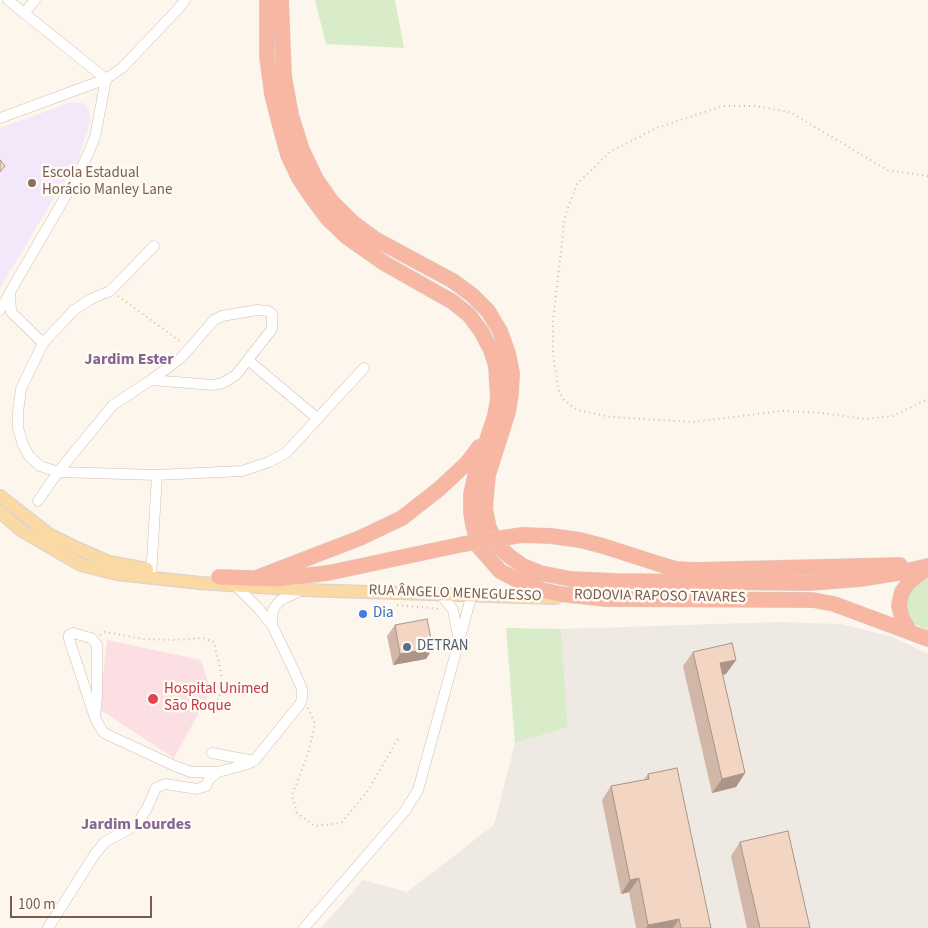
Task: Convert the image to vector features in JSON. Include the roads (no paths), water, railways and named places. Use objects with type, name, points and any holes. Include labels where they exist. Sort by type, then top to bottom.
[{"type":"highway","name":"RODOVIA RAPOSO TAVARES","points":[[267,0],[268,57],[272,94],[288,154],[300,178],[328,219],[347,237],[384,263],[453,302],[469,315],[481,330],[491,350],[496,366],[498,399],[495,416],[476,472],[471,494],[473,525],[480,547],[500,571],[528,585],[560,594],[606,599],[813,600],[834,604],[928,639]]},
{"type":"highway","name":"RODOVIA RAPOSO TAVARES","points":[[281,0],[284,76],[291,114],[302,150],[316,179],[332,202],[352,222],[375,239],[453,281],[472,294],[488,311],[500,331],[508,353],[512,373],[511,394],[508,412],[488,475],[485,509],[489,528],[497,544],[509,556],[523,566],[540,573],[571,578],[615,581],[810,583],[860,579],[926,567]]},
{"type":"highway","points":[[256,578],[360,538],[402,518],[439,489],[467,463],[489,431]]},
{"type":"highway","points":[[219,577],[275,579],[328,573],[464,544],[522,535],[580,540],[676,569],[867,565],[926,567]]},
{"type":"highway","points":[[910,632],[902,618],[899,606],[900,600],[902,592],[909,582],[926,567]]},
{"type":"main road","points":[[0,496],[49,534],[109,562],[151,574]]},
{"type":"main road","points":[[0,512],[22,531],[81,565],[117,574],[219,577]]},
{"type":"main road","name":"RUA ÂNGELO MENEGUESSO","points":[[151,574],[200,583],[304,590],[606,599]]},
{"type":"street","points":[[8,0],[106,79]]},
{"type":"street","points":[[25,12],[35,0]]},
{"type":"street","points":[[0,118],[106,79],[122,68],[185,0]]},
{"type":"street","points":[[0,310],[82,168],[95,137],[106,79]]},
{"type":"street","points":[[154,246],[110,291],[74,310],[43,343],[21,389],[18,412],[18,428],[23,445],[40,466],[58,472],[157,475],[242,471],[269,462],[286,453],[364,368]]},
{"type":"street","points":[[10,292],[11,312],[43,343]]},
{"type":"street","points":[[38,501],[58,472],[113,405],[151,380],[190,349],[214,320],[222,316],[257,310],[268,311],[272,314],[272,329],[236,375],[224,383],[151,380]]},
{"type":"street","points":[[248,360],[318,419]]},
{"type":"street","points":[[151,574],[157,475]]},
{"type":"street","points":[[95,718],[97,645],[92,639],[73,633],[68,635],[95,718],[103,732],[191,772],[218,772],[254,761],[300,704],[302,689],[272,625],[235,585]]},
{"type":"street","points":[[272,625],[273,610],[277,604],[281,600],[304,590]]},
{"type":"street","points":[[440,593],[453,610],[458,640]]},
{"type":"street","points":[[304,928],[405,811],[418,790],[472,594]]},
{"type":"street","points":[[212,753],[254,761]]},
{"type":"street","points":[[48,928],[95,854],[105,842],[136,825],[146,810],[156,788],[165,784],[197,789],[206,786],[209,780],[218,772]]},
{"type":"place","name":"Escola Estadual Horácio Manley Lane","points":[[32,183]]},
{"type":"place","name":"Dia","points":[[363,614]]},
{"type":"place","name":"DETRAN","points":[[407,647]]},
{"type":"place","name":"Hospital Unimed São Roque","points":[[153,699]]},
{"type":"district","name":"Jardim Ester","points":[[129,360]]},
{"type":"district","name":"Jardim Lourdes","points":[[136,825]]}]
